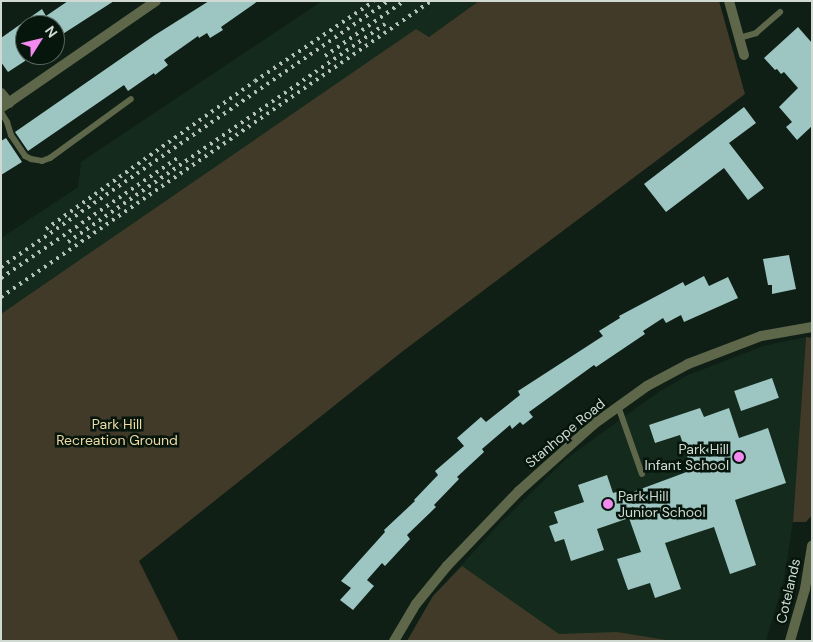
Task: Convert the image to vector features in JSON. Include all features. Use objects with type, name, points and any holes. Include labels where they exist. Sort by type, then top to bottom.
[{"type":"street","points":[[1,93],[5,106],[156,1]]},
{"type":"street","points":[[729,1],[744,55]]},
{"type":"street","name":"Stanhope Road","points":[[394,641],[431,585],[481,531],[550,462],[618,406],[667,375],[721,350],[781,330],[811,327]]},
{"type":"street","name":"Cotelands","points":[[790,641],[807,595],[812,546]]},
{"type":"lane","points":[[739,38],[756,33],[780,12]]},
{"type":"lane","points":[[1,112],[7,122],[11,135],[25,156],[42,161],[50,158],[131,99]]},
{"type":"lane","points":[[618,406],[642,474]]},
{"type":"shaded area","points":[[322,1],[479,1],[429,37],[402,112],[248,224],[1,356],[1,238],[78,187],[81,162]]},
{"type":"shaded area","name":"Park Hill Junior School","points":[[806,337],[793,522],[784,580],[766,641],[407,641],[433,596],[501,522],[566,459],[657,393],[688,375],[763,346]]},
{"type":"green space","name":"Park Hill Recreation Ground","points":[[479,1],[719,1],[745,94],[403,351],[139,561],[179,641],[1,641],[1,314],[416,29],[429,37]]},
{"type":"green space","points":[[806,337],[812,338],[812,515],[806,522],[793,522]]},
{"type":"green space","points":[[462,566],[559,634],[617,632],[672,641],[407,641],[433,596]]},
{"type":"building","points":[[68,1],[114,1],[65,33],[65,15],[47,15]]},
{"type":"building","points":[[209,1],[258,1],[221,27],[223,30],[210,38],[207,33],[199,38],[198,36],[164,60],[168,65],[155,75],[154,73],[128,91],[124,85],[28,151],[15,132],[155,35]]},
{"type":"building","points":[[42,9],[45,15],[34,15]]},
{"type":"building","points":[[798,27],[812,43],[812,126],[797,140],[786,127],[792,122],[779,107],[798,88],[784,72],[781,74],[777,69],[775,70],[764,58]]},
{"type":"building","points":[[15,28],[15,65],[19,65],[8,72],[1,62],[1,38]]},
{"type":"building","points":[[744,107],[756,123],[729,143],[764,188],[748,200],[724,168],[666,212],[644,184]]},
{"type":"building","points":[[6,138],[22,162],[1,175],[1,141]]},
{"type":"building","points":[[789,255],[796,289],[772,294],[772,285],[768,285],[763,259]]},
{"type":"building","points":[[704,276],[709,286],[728,277],[738,298],[684,322],[681,315],[666,323],[663,318],[643,331],[645,334],[596,367],[594,365],[529,412],[533,417],[523,425],[520,422],[512,429],[510,425],[482,449],[484,452],[457,477],[459,479],[434,505],[436,507],[407,535],[410,539],[385,566],[382,563],[367,580],[374,586],[353,610],[340,600],[351,588],[341,581],[385,532],[384,530],[415,501],[438,475],[435,471],[464,446],[457,438],[481,417],[486,422],[520,395],[518,391],[603,336],[599,331],[620,318],[619,316],[683,282],[685,286]]},
{"type":"building","points":[[772,378],[779,398],[741,411],[734,391]]},
{"type":"building","points":[[700,408],[704,417],[729,408],[739,438],[768,428],[786,483],[735,500],[756,565],[730,574],[714,527],[665,543],[681,589],[655,598],[650,583],[628,590],[617,559],[641,552],[629,518],[597,529],[604,550],[571,561],[564,539],[555,542],[549,526],[558,523],[554,512],[584,502],[578,485],[607,475],[613,493],[620,491],[622,496],[692,470],[680,435],[655,443],[649,425]]},
{"type":"railway","points":[[46,229],[255,81],[374,1]]},
{"type":"railway","points":[[1,267],[388,1]]},
{"type":"railway","points":[[325,56],[404,1]]},
{"type":"railway","points":[[1,297],[431,1]]},
{"type":"railway","points":[[68,242],[385,24]]},
{"type":"railway","points":[[1,278],[179,157]]},
{"type":"place","name":"Park Hill Infant School","points":[[739,457]]},
{"type":"place","name":"Park Hill Junior School","points":[[608,504]]}]
